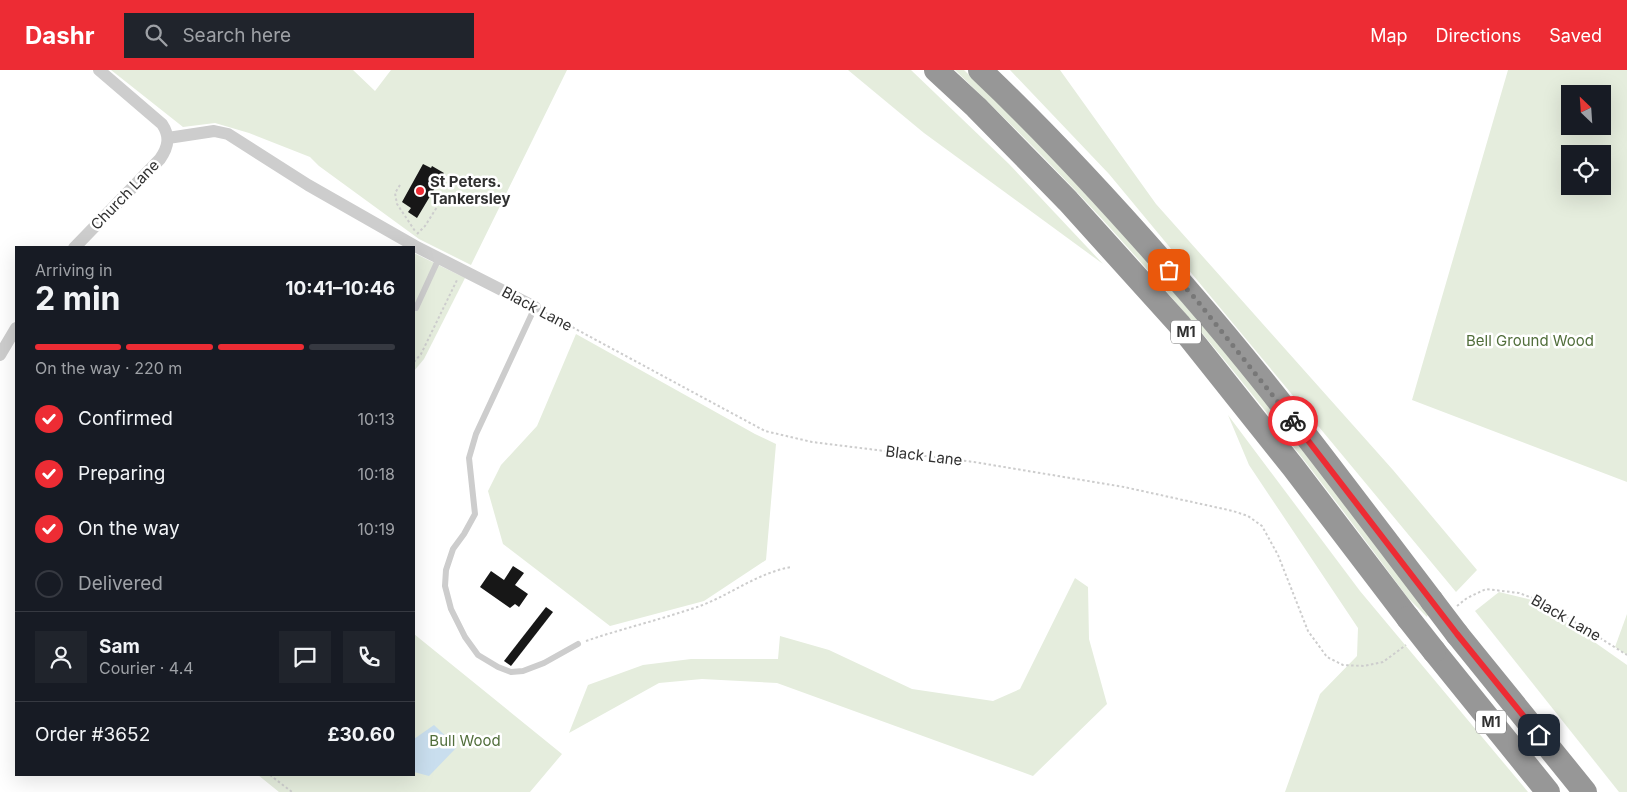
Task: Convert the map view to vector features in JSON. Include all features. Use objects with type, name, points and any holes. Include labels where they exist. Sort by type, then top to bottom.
[{"type":"highway","name":"M1","points":[[936,70],[976,107],[1068,201],[1179,324],[1293,467],[1434,651],[1548,792]]},
{"type":"highway","name":"M1","points":[[980,70],[1080,171],[1195,298],[1442,605],[1457,634],[1585,792]]},
{"type":"street","points":[[99,70],[162,124],[167,131],[168,138]]},
{"type":"street","name":"Black Lane","points":[[168,138],[214,131],[228,134],[308,185],[414,239],[439,258],[535,307]]},
{"type":"street","name":"Church Lane","points":[[76,246],[160,158],[168,146],[168,138]]},
{"type":"street","points":[[0,355],[15,330]]},
{"type":"lane","points":[[416,308],[439,258]]},
{"type":"lane","points":[[535,307],[476,434],[469,458],[475,514],[453,549],[446,570],[445,586],[451,609],[465,637],[478,655],[498,667],[511,672],[523,671],[544,663],[578,644]]},
{"type":"path","points":[[400,185],[396,193],[397,204],[414,239],[437,207]]},
{"type":"path","points":[[415,361],[421,354],[463,270]]},
{"type":"path","name":"Black Lane","points":[[535,307],[765,431],[812,442],[974,462],[1124,487],[1248,516],[1262,526],[1278,555],[1308,631],[1327,657],[1343,665],[1364,666],[1383,662],[1410,642]]},
{"type":"path","points":[[578,644],[702,605],[734,591],[767,572],[792,567]]},
{"type":"path","name":"Black Lane","points":[[1442,605],[1467,598],[1486,589],[1519,592],[1543,602],[1627,655]]},
{"type":"path","points":[[271,776],[292,792]]},
{"type":"green space","points":[[111,70],[353,70],[375,91],[391,70],[567,70],[471,265],[419,239],[319,166],[310,157],[249,133],[215,123],[183,127]]},
{"type":"green space","points":[[848,70],[911,70],[1009,164],[1103,264],[924,133]]},
{"type":"green space","points":[[955,70],[964,70],[1029,135],[1123,235],[1184,304],[1242,372],[1296,441],[1428,614],[1427,617],[1408,598],[1273,420],[1166,291],[1066,180]]},
{"type":"green space","points":[[1010,70],[1060,70],[1156,204],[1393,470],[1477,570],[1456,592],[1109,174]]},
{"type":"green space","name":"Bell Ground Wood","points":[[1508,70],[1627,70],[1627,482],[1412,400]]},
{"type":"green space","points":[[415,253],[465,278],[424,359],[415,370]]},
{"type":"green space","points":[[576,334],[776,444],[766,560],[704,601],[610,626],[503,544],[488,491],[501,465],[537,426]]},
{"type":"green space","points":[[1228,415],[1360,591],[1528,792],[1285,792],[1320,694],[1357,656],[1358,628],[1249,465]]},
{"type":"green space","points":[[1075,578],[1088,587],[1089,639],[1107,704],[1033,776],[777,683],[702,679],[659,683],[569,733],[588,685],[643,665],[691,659],[778,659],[780,636],[829,650],[912,689],[993,701],[1020,689]]},
{"type":"green space","points":[[1499,592],[1536,601],[1627,665],[1627,792],[1619,792],[1475,611]]},
{"type":"green space","points":[[1627,614],[1627,655],[1615,647]]},
{"type":"green space","name":"Bull Wood","points":[[415,635],[562,754],[530,792],[279,792],[259,776],[415,776]]},
{"type":"water","points":[[434,725],[457,747],[429,776],[415,772],[415,738]]},
{"type":"building","name":"St Peters. Tankersley","points":[[423,164],[431,168],[432,166],[444,173],[417,218],[408,212],[411,208],[402,202]]},
{"type":"building","points":[[513,566],[524,573],[515,585],[528,594],[519,607],[515,604],[510,608],[480,587],[491,571],[504,580]]},
{"type":"building","points":[[546,607],[553,612],[511,666],[504,661]]},
{"type":"way so far","points":[[1169,270],[1195,298],[1293,421]]},
{"type":"place","name":"St Peters. Tankersley","points":[[420,191]]},
{"type":"route","points":[[1293,421],[1457,634],[1539,735]]}]
